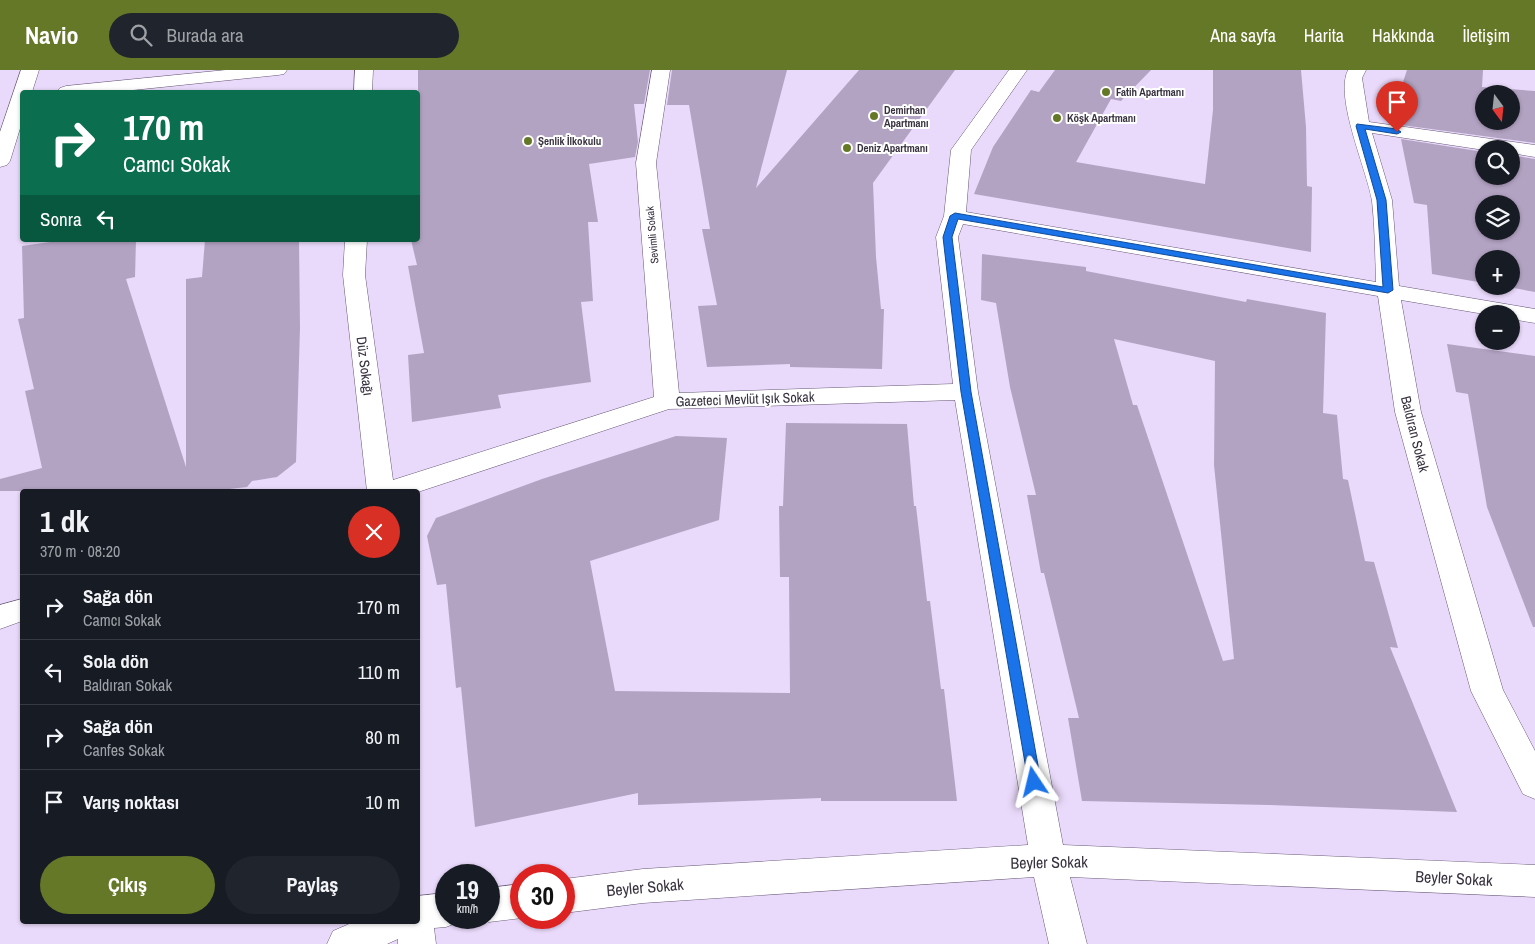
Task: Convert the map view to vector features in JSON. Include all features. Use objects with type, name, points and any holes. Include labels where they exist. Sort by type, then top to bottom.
[{"type":"street","points":[[24,90],[30,70]]},
{"type":"street","points":[[85,90],[278,70]]},
{"type":"street","points":[[363,90],[364,70]]},
{"type":"street","name":"Sevimli Sokak","points":[[661,70],[646,163],[667,402]]},
{"type":"street","points":[[1018,70],[961,150],[955,216],[947,237],[966,392],[1048,860],[1068,944]]},
{"type":"street","name":"Baldıran Sokak","points":[[1358,70],[1353,78],[1360,126],[1382,200],[1388,290],[1408,412],[1488,691],[1535,784]]},
{"type":"street","points":[[0,100],[20,95]]},
{"type":"street","points":[[0,161],[20,101]]},
{"type":"street","points":[[1360,126],[1535,151]]},
{"type":"street","points":[[955,216],[1535,316]]},
{"type":"street","name":"Düz Sokağı","points":[[356,242],[354,275],[380,489]]},
{"type":"street","name":"Gazeteci Mevlüt Işık Sokak","points":[[395,489],[667,402],[966,392]]},
{"type":"street","points":[[0,618],[20,611]]},
{"type":"street","name":"Beyler Sokak","points":[[575,895],[643,886],[1048,860],[1535,881]]},
{"type":"street","points":[[420,913],[435,911]]},
{"type":"street","points":[[346,944],[391,924]]},
{"type":"street","points":[[415,924],[417,944]]},
{"type":"building","points":[[418,70],[650,70],[644,104],[634,104],[638,142],[635,157],[589,164],[598,222],[588,222],[593,301],[581,302],[591,382],[498,395],[501,408],[412,422],[408,355],[424,353],[408,266],[417,265],[411,242],[420,242],[420,90],[418,90]]},
{"type":"building","points":[[672,70],[787,70],[756,188],[859,70],[955,70],[873,183],[876,257],[881,309],[884,309],[882,369],[790,367],[790,364],[707,367],[698,306],[717,305],[702,229],[710,229],[689,105],[667,105]]},
{"type":"building","points":[[1055,70],[1151,70],[1121,101],[1111,99],[1076,162],[1205,184],[1213,110],[1213,70],[1301,70],[1306,127],[1307,186],[1312,187],[1311,252],[974,194],[993,147],[1031,90],[1039,92]]},
{"type":"building","points":[[1407,70],[1483,70],[1482,85],[1475,85],[1475,130],[1520,130],[1520,90],[1535,91],[1535,143],[1401,125],[1402,85]]},
{"type":"building","points":[[1401,139],[1475,151],[1475,185],[1520,185],[1520,156],[1535,159],[1535,292],[1520,289],[1520,250],[1475,250],[1475,281],[1432,274],[1427,205],[1414,203]]},
{"type":"building","points":[[50,242],[136,242],[135,277],[126,279],[186,467],[186,279],[202,277],[205,242],[299,242],[300,328],[296,462],[277,477],[252,481],[247,487],[230,489],[20,489],[20,491],[0,491],[0,479],[42,468],[25,391],[34,389],[18,319],[24,318],[22,246]]},
{"type":"building","points":[[982,254],[1086,267],[1086,271],[1246,302],[1247,299],[1326,313],[1323,413],[1337,415],[1343,479],[1348,480],[1365,561],[1374,562],[1398,648],[1390,647],[1457,812],[1082,801],[1068,718],[1079,718],[1044,573],[1041,573],[1027,495],[1036,495],[1010,387],[996,303],[981,300]],"holes":[[[1114,339],[1215,361],[1214,465],[1234,659],[1223,661],[1137,405],[1133,405]]]},
{"type":"building","points":[[1447,344],[1475,348],[1475,350],[1491,350],[1535,356],[1535,627],[1533,627],[1487,507],[1468,394],[1456,392]]},
{"type":"building","points":[[786,423],[907,424],[914,506],[916,506],[927,601],[930,601],[941,689],[944,689],[957,801],[821,801],[821,798],[638,805],[638,793],[475,827],[461,687],[456,688],[446,584],[437,585],[427,536],[436,518],[542,479],[676,436],[727,438],[719,520],[590,561],[615,691],[790,693],[789,577],[780,577],[779,506],[783,506]]},
{"type":"place","name":"Fatih Apartmanı","points":[[1106,92]]},
{"type":"place","name":"Demirhan Apartmanı","points":[[874,116]]},
{"type":"place","name":"Köşk Apartmanı","points":[[1057,118]]},
{"type":"place","name":"Şenlik İlkokulu","points":[[528,141]]},
{"type":"place","name":"Deniz Apartmanı","points":[[847,148]]},
{"type":"route","points":[[1034,782],[966,392],[947,237],[955,216],[1388,290],[1382,200],[1360,126],[1397,132]]}]
